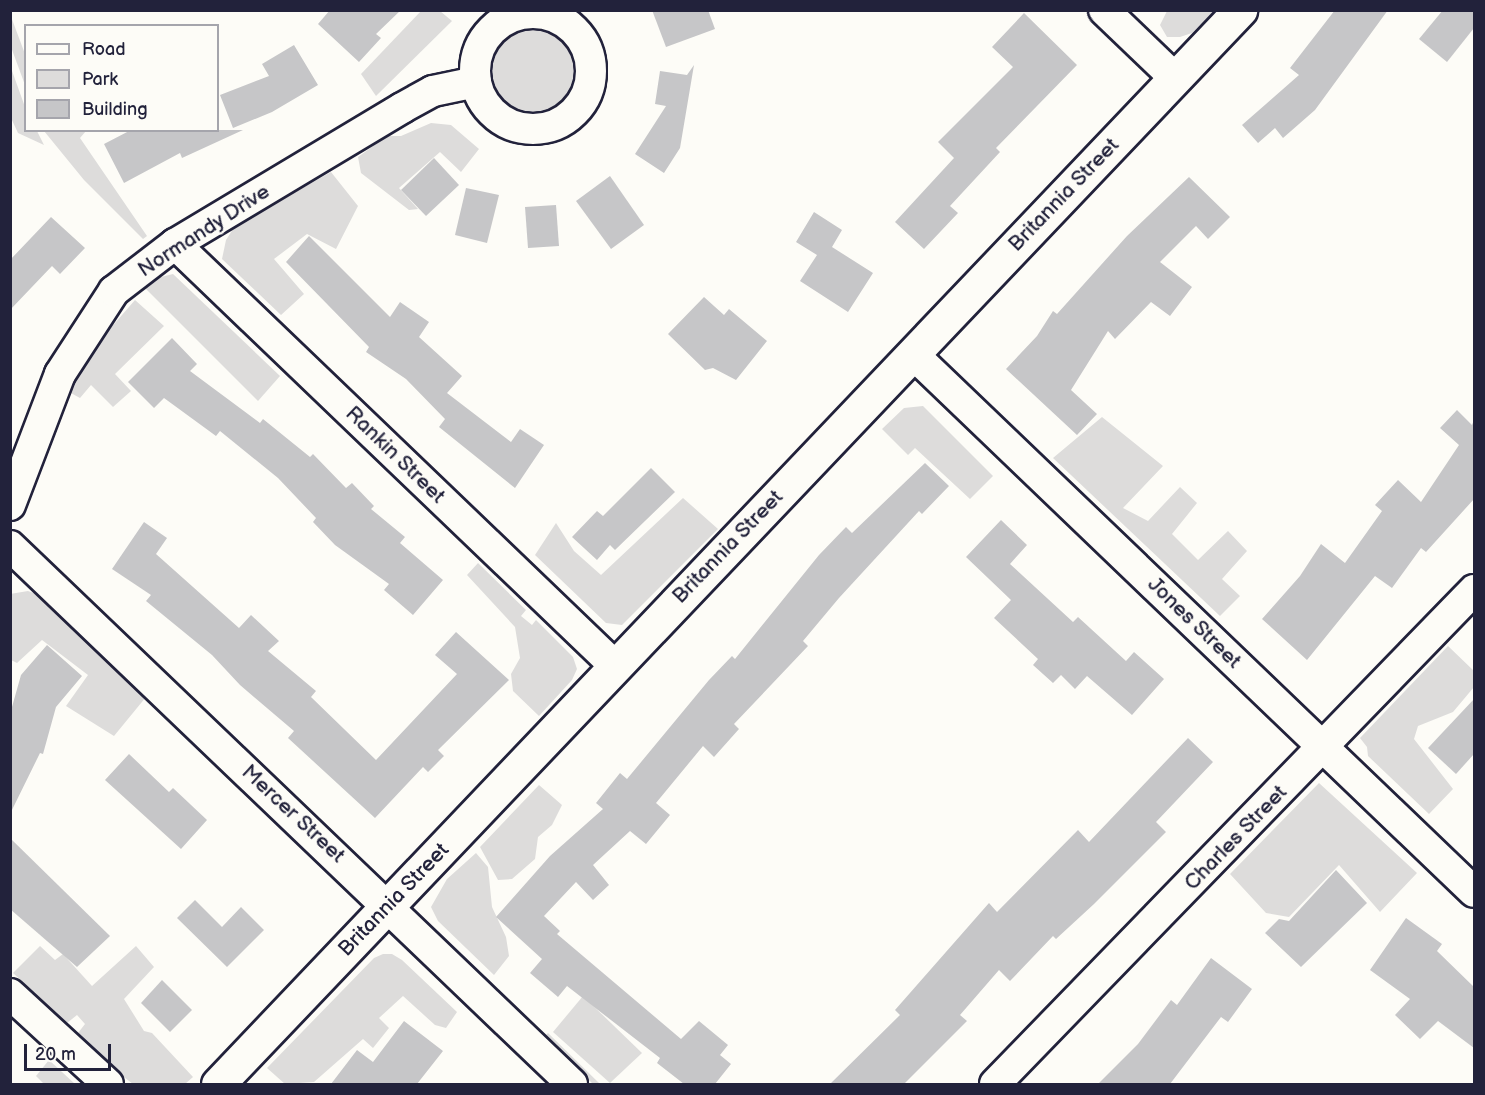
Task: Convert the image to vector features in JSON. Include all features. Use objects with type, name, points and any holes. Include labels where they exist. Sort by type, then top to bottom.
[{"type":"street","points":[[1104,10],[1175,78]]},
{"type":"street","name":"Britannia Street","points":[[218,1084],[1240,10]]},
{"type":"street","name":"Normandy Drive","points":[[10,505],[60,374],[114,291],[175,244],[402,108],[433,91],[476,82]]},
{"type":"street","name":"Rankin Street","points":[[175,244],[615,666]]},
{"type":"street","name":"Jones Street","points":[[913,354],[1474,892]]},
{"type":"street","name":"Mercer Street","points":[[10,546],[388,905],[572,1084]]},
{"type":"street","name":"Charles Street","points":[[994,1084],[1324,748],[1474,590]]},
{"type":"street","points":[[10,994],[108,1084]]},
{"type":"green space","points":[[1167,10],[1214,11],[1192,33],[1180,37],[1167,37],[1160,25]]},
{"type":"green space","points":[[421,11],[440,11],[452,21],[376,96],[361,74]]},
{"type":"green space","points":[[10,14],[24,51],[24,82],[11,47]]},
{"type":"green space","points":[[533,22],[543,23],[560,30],[574,44],[581,61],[581,81],[574,98],[560,112],[543,119],[533,120],[523,119],[506,112],[492,98],[485,81],[484,71],[485,61],[492,44],[506,30],[523,23]]},
{"type":"green space","points":[[11,68],[24,104],[24,132],[38,132],[44,145],[18,133],[11,118]]},
{"type":"green space","points":[[431,123],[451,125],[479,149],[461,172],[440,152],[399,188],[418,209],[409,210],[361,173],[358,157],[387,136],[401,136]]},
{"type":"green space","points":[[45,132],[85,132],[80,138],[147,236],[143,239],[84,180]]},
{"type":"green space","points":[[331,172],[358,206],[336,249],[307,234],[274,259],[304,294],[281,315],[222,259],[226,240],[235,226]]},
{"type":"green space","points":[[173,274],[280,376],[258,401],[145,288],[157,278]]},
{"type":"green space","points":[[135,300],[164,326],[115,374],[131,391],[113,407],[91,385],[80,398],[69,392],[89,353]]},
{"type":"green space","points":[[923,406],[993,476],[970,499],[915,448],[908,455],[882,429],[904,408]]},
{"type":"green space","points":[[1102,417],[1163,466],[1123,508],[1148,521],[1180,487],[1197,503],[1172,534],[1198,560],[1228,531],[1247,551],[1222,579],[1240,596],[1220,616],[1053,458]]},
{"type":"green space","points":[[683,498],[718,529],[622,625],[606,623],[535,555],[556,523],[574,551],[601,575]]},
{"type":"green space","points":[[478,563],[526,610],[521,616],[532,625],[536,620],[573,657],[577,669],[572,680],[539,716],[513,691],[511,674],[520,658],[515,627],[467,575]]},
{"type":"green space","points":[[28,591],[47,598],[146,697],[114,736],[66,706],[88,675],[42,640],[17,663],[11,660],[10,594]]},
{"type":"green space","points":[[1448,646],[1474,671],[1474,687],[1453,712],[1418,726],[1414,739],[1453,789],[1429,814],[1368,756],[1367,747],[1360,738]]},
{"type":"green space","points":[[1319,783],[1417,873],[1380,912],[1339,865],[1289,917],[1266,913],[1230,874]]},
{"type":"green space","points":[[539,785],[562,805],[552,825],[538,837],[535,859],[512,879],[498,880],[480,847]]},
{"type":"green space","points":[[476,853],[488,867],[492,907],[506,937],[509,956],[494,975],[438,921],[431,907],[447,879]]},
{"type":"green space","points":[[40,946],[55,960],[63,954],[92,986],[136,946],[154,967],[124,999],[144,1031],[152,1033],[193,1077],[185,1084],[133,1084],[120,1074],[78,1033],[85,1024],[77,1015],[67,1023],[13,973]]},
{"type":"green space","points":[[383,954],[392,954],[402,960],[457,1012],[446,1028],[435,1025],[403,996],[379,1018],[389,1028],[373,1048],[363,1039],[314,1082],[285,1084],[267,1068],[374,958]]},
{"type":"green space","points":[[583,996],[642,1053],[610,1083],[553,1032]]},
{"type":"green space","points":[[548,1033],[600,1084],[593,1084],[544,1037]]},
{"type":"green space","points":[[49,1060],[75,1084],[44,1084],[36,1076]]},
{"type":"building","points":[[330,10],[401,10],[376,34],[381,38],[359,62],[318,24]]},
{"type":"building","points":[[652,10],[708,10],[715,29],[666,47]]},
{"type":"building","points":[[1335,10],[1388,10],[1315,110],[1283,138],[1275,128],[1258,143],[1242,125],[1299,75],[1290,68]]},
{"type":"building","points":[[1443,10],[1474,10],[1474,28],[1447,62],[1419,39]]},
{"type":"building","points":[[1024,13],[1077,65],[996,148],[1000,152],[950,206],[958,213],[924,249],[895,222],[954,158],[938,142],[1013,67],[992,47]]},
{"type":"building","points":[[294,45],[318,85],[272,112],[233,128],[220,95],[269,76],[262,64]]},
{"type":"building","points":[[694,65],[680,148],[664,173],[635,154],[666,106],[655,104],[660,71],[687,75]]},
{"type":"building","points":[[243,130],[182,158],[180,153],[124,183],[104,144],[127,132]]},
{"type":"building","points":[[434,158],[459,185],[426,216],[401,190]]},
{"type":"building","points":[[610,176],[644,225],[611,249],[576,201]]},
{"type":"building","points":[[1189,177],[1230,217],[1208,239],[1196,226],[1160,262],[1192,287],[1170,316],[1151,302],[1115,339],[1108,331],[1071,390],[1097,414],[1077,435],[1006,369],[1037,336],[1053,311],[1057,314],[1127,236]]},
{"type":"building","points":[[466,188],[499,195],[487,243],[455,235]]},
{"type":"building","points":[[556,205],[559,246],[528,248],[525,207]]},
{"type":"building","points":[[814,212],[842,230],[832,247],[873,273],[848,312],[800,281],[817,255],[796,242]]},
{"type":"building","points":[[51,217],[85,248],[60,274],[52,266],[10,310],[10,260]]},
{"type":"building","points":[[309,236],[390,317],[400,302],[429,322],[419,337],[462,376],[447,393],[511,442],[520,429],[544,445],[515,488],[439,427],[445,419],[406,379],[366,352],[369,347],[286,262]]},
{"type":"building","points":[[704,297],[724,315],[729,309],[767,341],[736,380],[713,368],[705,370],[668,334]]},
{"type":"building","points":[[172,338],[197,364],[190,371],[260,423],[263,419],[310,457],[313,454],[346,488],[352,483],[374,506],[371,509],[405,537],[400,543],[443,580],[413,615],[384,590],[389,584],[335,545],[313,522],[316,518],[278,478],[220,431],[216,436],[164,398],[154,408],[128,382]]},
{"type":"building","points":[[1457,410],[1472,425],[1474,420],[1474,499],[1426,552],[1421,548],[1392,588],[1375,576],[1307,660],[1262,619],[1300,576],[1321,544],[1345,563],[1382,511],[1375,505],[1398,480],[1421,502],[1459,445],[1440,428]]},
{"type":"building","points":[[925,463],[949,486],[922,514],[919,511],[839,598],[803,641],[808,646],[734,724],[739,729],[714,757],[703,746],[656,803],[670,815],[646,844],[630,831],[593,865],[609,885],[593,900],[576,882],[544,916],[560,931],[557,934],[681,1039],[699,1021],[728,1045],[720,1055],[731,1064],[715,1084],[684,1084],[657,1063],[660,1058],[567,986],[558,997],[530,973],[542,959],[496,917],[550,856],[603,809],[596,803],[620,773],[627,779],[709,680],[732,656],[735,659],[819,555],[846,527],[852,533]]},
{"type":"building","points":[[651,468],[675,492],[615,550],[610,545],[597,560],[572,537],[597,511],[603,516]]},
{"type":"building","points":[[1001,520],[1027,545],[1010,564],[1073,622],[1078,617],[1126,661],[1134,652],[1164,679],[1132,715],[1087,676],[1075,689],[1061,675],[1053,683],[1033,665],[1038,659],[994,618],[1011,600],[966,557]]},
{"type":"building","points":[[144,522],[167,538],[156,554],[239,628],[251,615],[279,641],[268,651],[316,691],[311,697],[376,760],[457,674],[435,655],[456,632],[509,680],[438,750],[444,756],[428,772],[423,767],[375,818],[288,738],[294,731],[240,685],[212,655],[146,601],[151,595],[112,569]]},
{"type":"building","points":[[47,645],[82,676],[56,707],[43,754],[40,753],[10,814],[10,714],[21,675]]},
{"type":"building","points":[[1474,699],[1474,754],[1456,774],[1428,748]]},
{"type":"building","points":[[1188,738],[1213,762],[1156,822],[1166,832],[1094,904],[1056,939],[1053,936],[1010,981],[999,970],[960,1015],[967,1021],[904,1084],[830,1084],[900,1015],[895,1010],[989,903],[997,912],[1078,830],[1089,842]]},
{"type":"building","points":[[129,754],[169,792],[173,788],[207,820],[181,849],[105,780]]},
{"type":"building","points":[[10,838],[110,936],[77,967],[10,909]]},
{"type":"building","points":[[1336,870],[1367,903],[1301,967],[1265,933],[1279,919],[1289,921]]},
{"type":"building","points":[[195,900],[222,927],[241,907],[264,930],[227,967],[177,918]]},
{"type":"building","points":[[1406,918],[1442,944],[1437,951],[1474,987],[1474,1048],[1438,1021],[1420,1039],[1395,1015],[1410,999],[1370,970]]},
{"type":"building","points":[[1211,958],[1252,989],[1228,1022],[1221,1017],[1170,1084],[1098,1084],[1138,1044],[1171,1000],[1177,1005]]},
{"type":"building","points":[[162,980],[192,1010],[170,1032],[141,1003]]},
{"type":"building","points":[[404,1021],[443,1051],[417,1084],[331,1084],[357,1050],[373,1062]]}]
